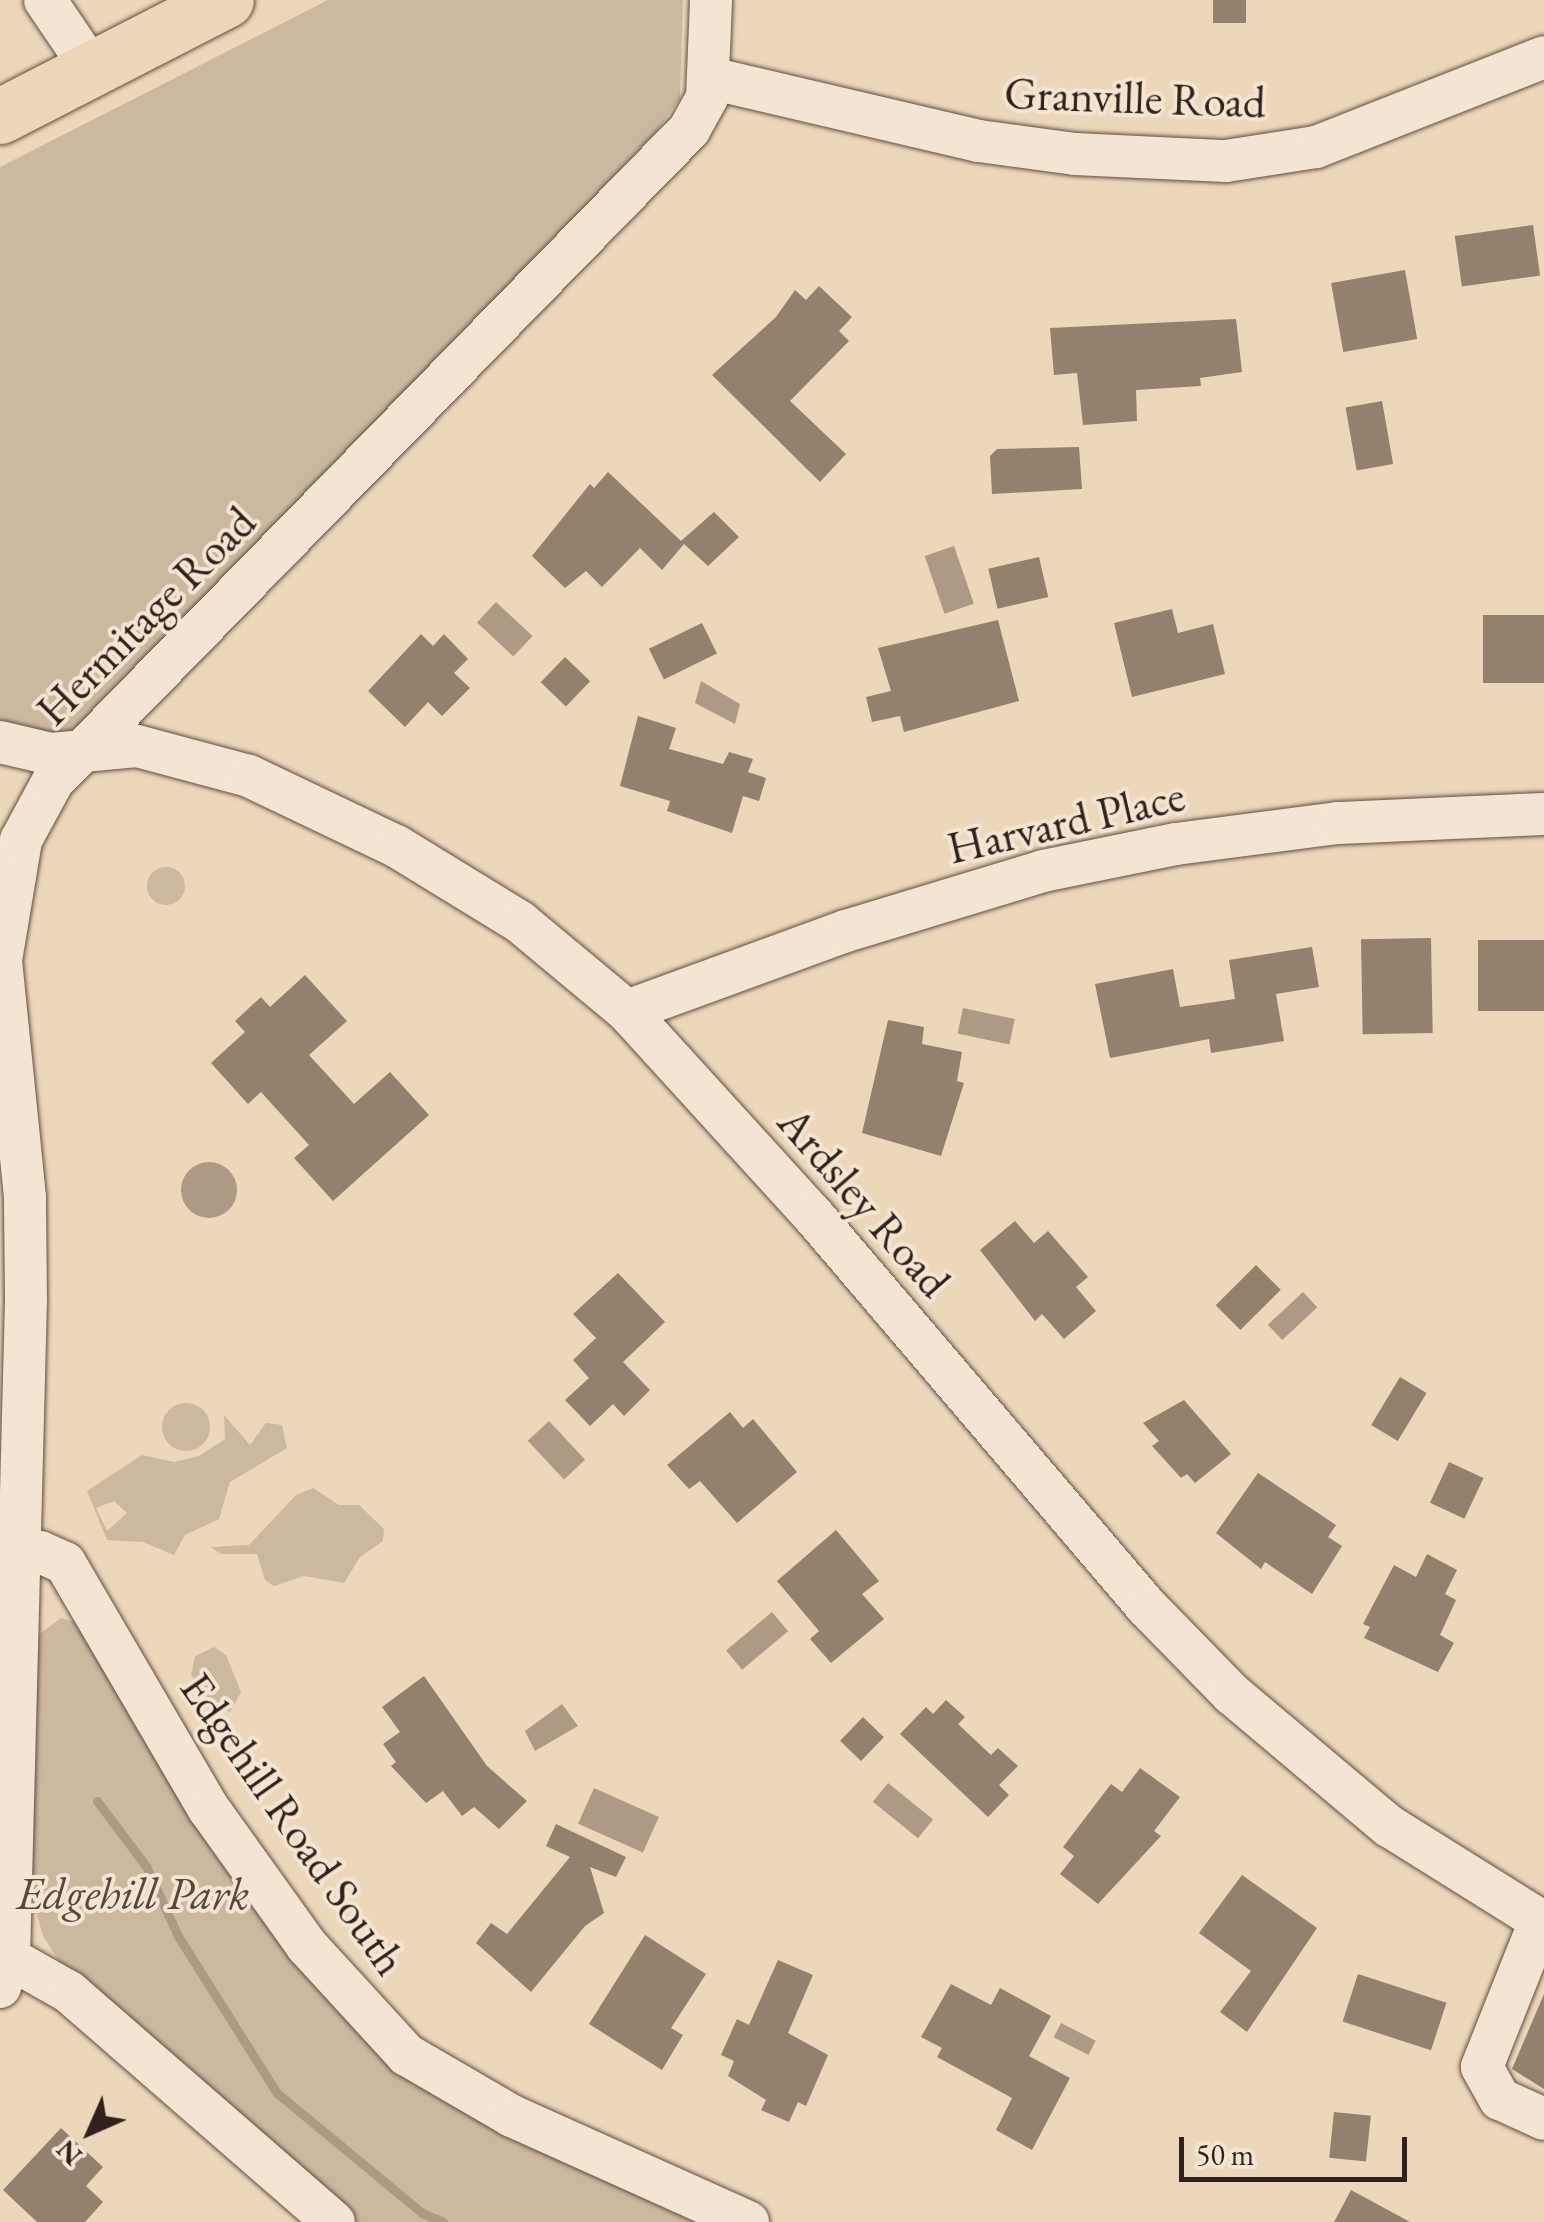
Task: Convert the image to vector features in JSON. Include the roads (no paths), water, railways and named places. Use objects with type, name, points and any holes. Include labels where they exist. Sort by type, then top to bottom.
[{"type":"main road","points":[[0,116],[189,8]]},
{"type":"street","points":[[45,0],[90,68]]},
{"type":"street","name":"Hermitage Road","points":[[5,1972],[25,1196],[2,934],[21,840],[35,804],[86,748],[689,130],[710,78],[711,0]]},
{"type":"street","name":"Granville Road","points":[[710,78],[979,141],[1075,154],[1226,160],[1323,145],[1523,60],[1544,57]]},
{"type":"street","name":"Ardsley Road","points":[[0,742],[34,753],[133,746],[192,757],[396,846],[520,922],[627,1011],[812,1214],[1134,1592],[1232,1694],[1389,1826],[1542,1922]]},
{"type":"street","name":"Harvard Place","points":[[627,1011],[846,930],[1043,871],[1176,844],[1338,823],[1544,814]]},
{"type":"street","name":"Edgehill Road South","points":[[18,1552],[64,1564],[209,1809],[308,1946],[407,2054],[512,2116],[748,2222]]},
{"type":"street","points":[[1542,1922],[1482,2067],[1500,2099],[1544,2120]]},
{"type":"street","points":[[5,1972],[69,1992],[334,2222]]},
{"type":"waterway","points":[[97,1801],[146,1866],[178,1936],[277,2093],[422,2213],[443,2222]]},
{"type":"park label","name":"Edgehill Park","points":[[133,1894]]}]
